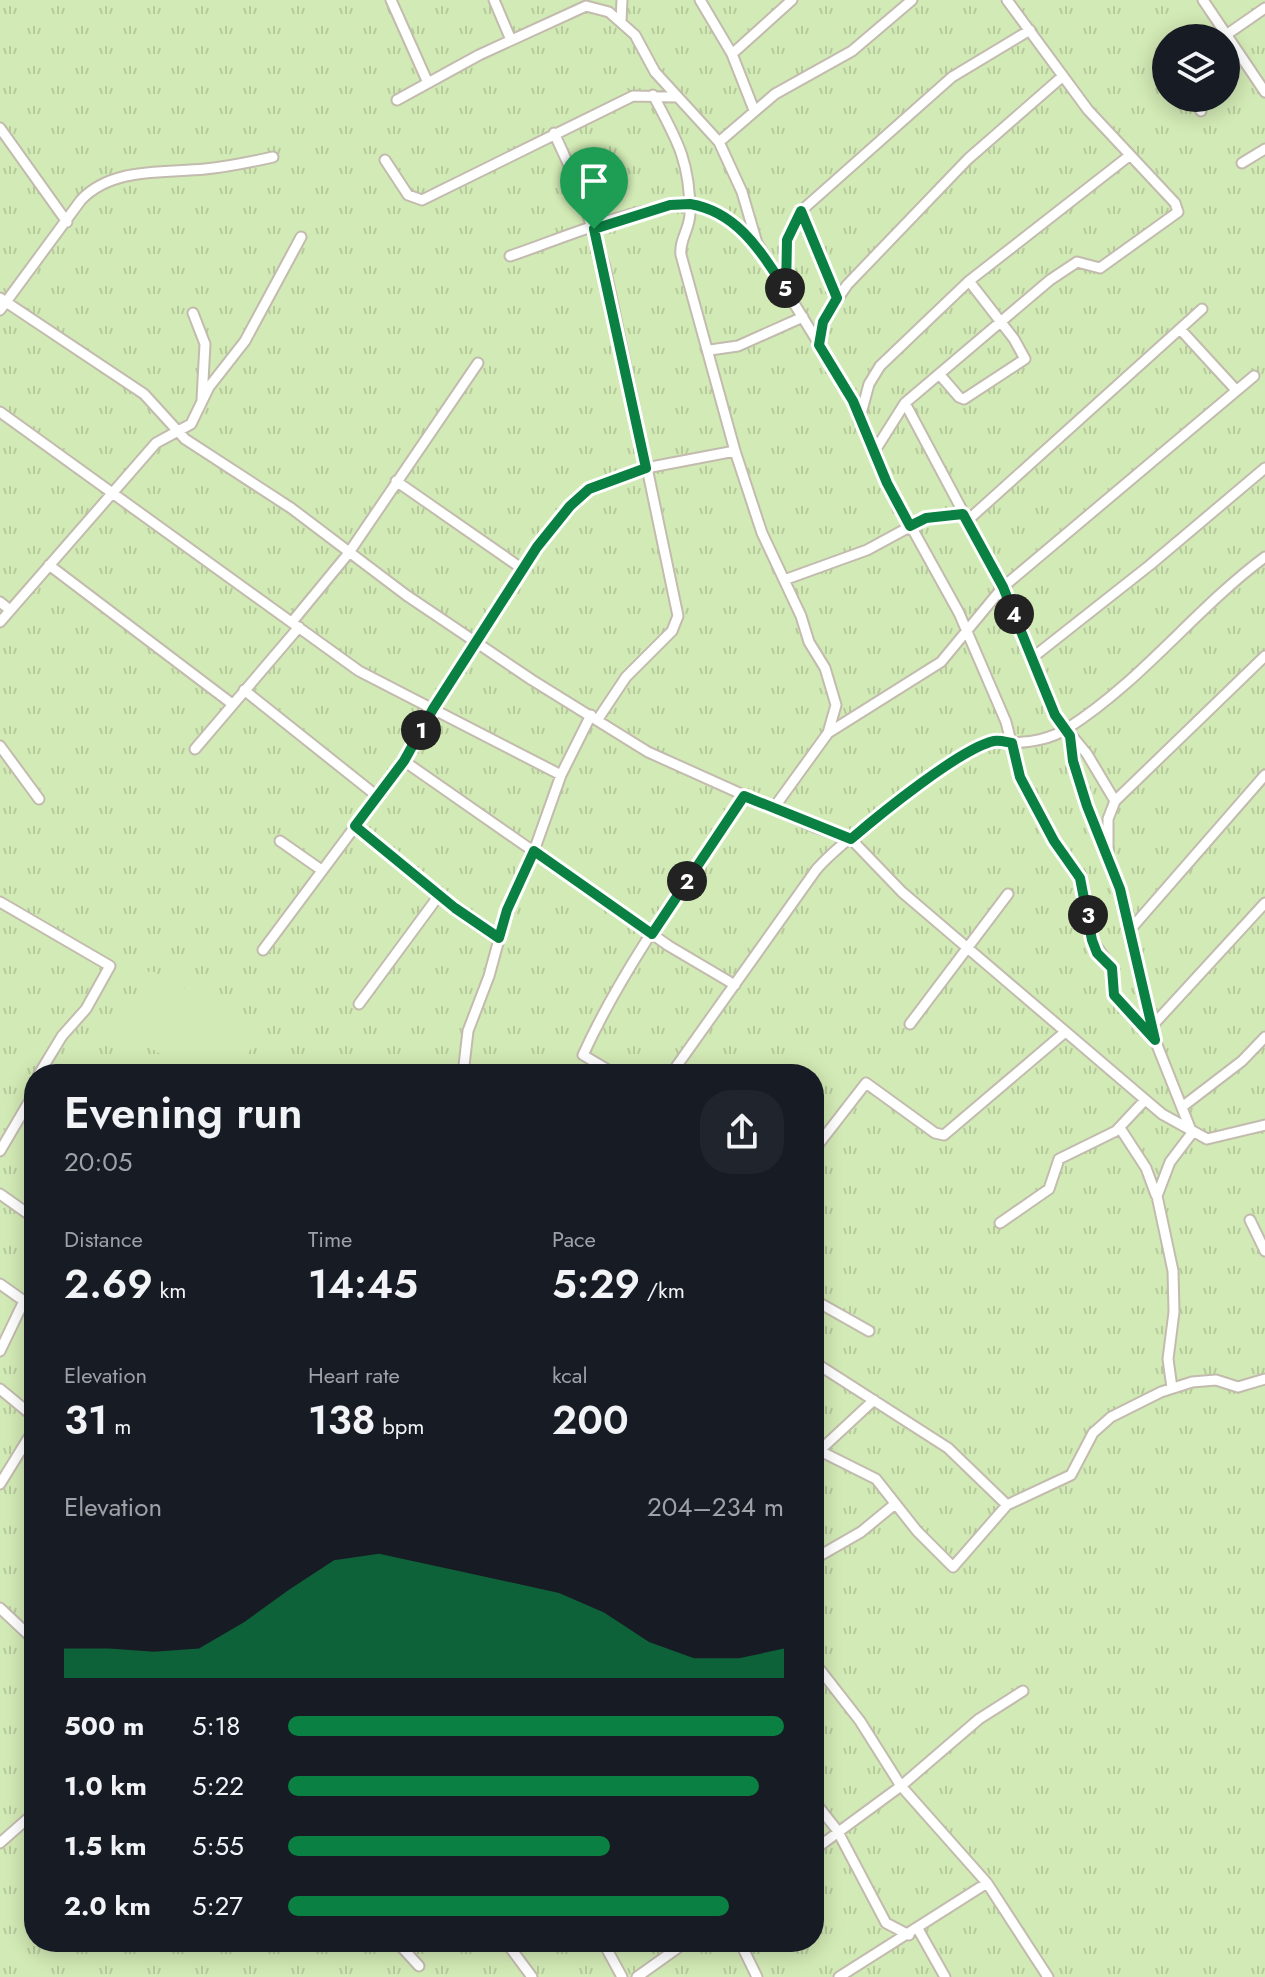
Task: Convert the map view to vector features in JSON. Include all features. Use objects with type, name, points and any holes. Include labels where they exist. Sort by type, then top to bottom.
[{"type":"street","points":[[391,0],[428,83]]},
{"type":"street","points":[[494,0],[511,40]]},
{"type":"street","points":[[621,21],[622,0]]},
{"type":"street","points":[[700,0],[732,54],[754,110]]},
{"type":"street","points":[[732,54],[792,0]]},
{"type":"street","points":[[719,142],[775,94],[852,51],[912,0]]},
{"type":"street","points":[[874,452],[905,403],[1073,263],[1100,268],[1176,216],[1179,210],[1081,103],[1007,0]]},
{"type":"street","points":[[1203,0],[1218,24]]},
{"type":"street","points":[[397,100],[511,40],[586,6],[609,12],[621,21],[677,97],[719,142],[742,192],[757,243],[849,393],[859,421],[910,526],[953,599],[1006,722],[1020,777],[1054,841],[1080,878],[1092,940],[1097,953],[1112,968],[1114,995],[1155,1040]]},
{"type":"street","points":[[1239,24],[1265,8]]},
{"type":"street","points":[[786,290],[787,240],[801,211],[952,77],[1030,30]]},
{"type":"street","points":[[1240,56],[1265,92]]},
{"type":"street","points":[[819,345],[823,322],[837,298],[934,191],[1063,76]]},
{"type":"street","points":[[653,95],[687,164],[690,222],[680,249],[710,350],[735,451],[762,533],[834,696],[835,713],[828,733],[773,809]]},
{"type":"street","points":[[385,160],[408,195],[422,200],[633,96],[677,97]]},
{"type":"street","points":[[0,128],[67,222]]},
{"type":"street","points":[[464,1064],[468,1031],[507,910],[534,851],[561,775],[594,717],[626,677],[664,642],[676,624],[676,600],[594,229],[554,133]]},
{"type":"street","points":[[1242,163],[1265,149]]},
{"type":"street","points":[[859,421],[873,375],[969,281],[1129,156]]},
{"type":"street","points":[[273,157],[107,181],[90,191],[2,303],[144,394],[179,432],[291,508],[348,554],[476,643],[648,752],[773,809],[851,839],[902,892],[968,945],[1064,1033],[1145,1100],[1192,1133],[1218,1139],[1265,1125]]},
{"type":"street","points":[[510,256],[670,205],[690,204],[720,214],[757,243]]},
{"type":"street","points":[[801,211],[837,298]]},
{"type":"street","points":[[0,622],[156,443],[191,424],[202,401],[245,341],[301,237]]},
{"type":"street","points":[[940,375],[964,399],[1020,365],[1025,356],[969,281]]},
{"type":"street","points":[[784,580],[867,550],[926,518],[966,517],[1202,309]]},
{"type":"street","points":[[193,313],[205,344],[202,401]]},
{"type":"street","points":[[710,350],[738,346],[803,317]]},
{"type":"street","points":[[1180,329],[1236,390]]},
{"type":"street","points":[[195,749],[348,554],[478,363]]},
{"type":"street","points":[[828,733],[934,668],[1003,587],[1254,376]]},
{"type":"street","points":[[905,403],[1003,587],[1067,733],[1078,778],[1120,889],[1139,982],[1155,1040],[1192,1133]]},
{"type":"street","points":[[0,412],[380,684],[561,775]]},
{"type":"street","points":[[263,950],[320,869],[404,761],[433,709],[537,547],[580,496],[646,468],[735,451]]},
{"type":"street","points":[[1032,658],[1150,565],[1265,468]]},
{"type":"street","points":[[396,481],[524,570]]},
{"type":"street","points":[[678,1064],[816,870],[833,851],[910,792],[972,751],[992,741],[1012,743],[1067,733],[1140,675],[1237,577],[1265,557]]},
{"type":"street","points":[[49,565],[231,703]]},
{"type":"street","points":[[0,602],[10,610]]},
{"type":"street","points":[[1108,859],[1108,819],[1115,801],[1265,656]]},
{"type":"street","points":[[244,690],[377,796]]},
{"type":"street","points":[[1067,733],[1087,754],[1115,801]]},
{"type":"street","points":[[0,746],[39,799]]},
{"type":"street","points":[[404,761],[652,934],[735,985]]},
{"type":"street","points":[[1129,931],[1265,775]]},
{"type":"street","points":[[598,1064],[583,1055],[616,988],[744,796]]},
{"type":"street","points":[[355,826],[499,938]]},
{"type":"street","points":[[280,841],[320,869]]},
{"type":"street","points":[[359,1004],[440,894]]},
{"type":"street","points":[[910,1024],[1008,894]]},
{"type":"street","points":[[0,902],[110,966],[86,1009],[62,1036],[45,1064]]},
{"type":"street","points":[[1153,1025],[1265,903]]},
{"type":"street","points":[[824,1137],[866,1083],[935,1133],[944,1135],[1064,1033]]},
{"type":"street","points":[[1182,1107],[1242,1061],[1265,1037]]},
{"type":"street","points":[[1000,1223],[1049,1189],[1059,1159],[1120,1128],[1145,1100]]},
{"type":"street","points":[[0,1151],[24,1111]]},
{"type":"street","points":[[1120,1128],[1146,1168],[1157,1196],[1173,1271],[1174,1312],[1168,1359],[1172,1388]]},
{"type":"street","points":[[1157,1196],[1170,1162],[1192,1133]]},
{"type":"street","points":[[0,1194],[24,1211]]},
{"type":"street","points":[[1250,1220],[1265,1251]]},
{"type":"street","points":[[0,1284],[24,1301],[0,1351]]},
{"type":"street","points":[[824,1306],[869,1331]]},
{"type":"street","points":[[824,1368],[948,1448],[1007,1505]]},
{"type":"street","points":[[824,1454],[870,1474],[953,1567],[1007,1505],[1067,1478],[1077,1468],[1093,1433],[1102,1424],[1172,1388],[1205,1380],[1247,1387],[1265,1379]]},
{"type":"street","points":[[0,1389],[24,1409]]},
{"type":"street","points":[[824,1443],[874,1400]]},
{"type":"street","points":[[0,1484],[24,1445]]},
{"type":"street","points":[[824,1553],[861,1532],[895,1504]]},
{"type":"street","points":[[0,1608],[24,1631]]},
{"type":"street","points":[[824,1675],[860,1721],[901,1786],[987,1883],[1048,1977]]},
{"type":"street","points":[[824,1841],[901,1786],[979,1719],[1023,1691]]},
{"type":"street","points":[[824,1814],[837,1830],[886,1923],[914,1932],[945,1977]]},
{"type":"street","points":[[0,1843],[24,1822]]},
{"type":"street","points":[[839,1977],[855,1974],[987,1883]]},
{"type":"street","points":[[406,1952],[419,1966]]},
{"type":"street","points":[[513,1952],[532,1977]]},
{"type":"street","points":[[608,1952],[622,1977]]},
{"type":"street","points":[[637,1977],[672,1952]]},
{"type":"street","points":[[745,1952],[757,1977]]},
{"type":"green space","points":[[0,0],[1265,0],[1265,1977],[0,1977]]},
{"type":"green space","points":[[150,970],[261,1030],[242,1064],[180,1064],[117,1030]]},
{"type":"route","points":[[690,204],[709,208],[731,221],[757,243],[786,290],[787,240],[801,211],[837,298],[823,322],[819,345],[853,401],[859,421],[900,509],[910,526],[926,518],[963,514],[983,545],[1049,702],[1064,731],[1070,736],[1073,761],[1087,806],[1120,889],[1139,982],[1155,1040],[1114,995],[1112,968],[1094,948],[1080,878],[1054,841],[1020,777],[1012,743],[992,741],[972,751],[910,792],[851,839],[744,796],[652,934],[534,851],[507,910],[499,938],[455,908],[355,826],[404,761],[433,709],[537,547],[570,506],[589,489],[646,468],[605,267],[594,229],[670,205],[690,204]]}]
